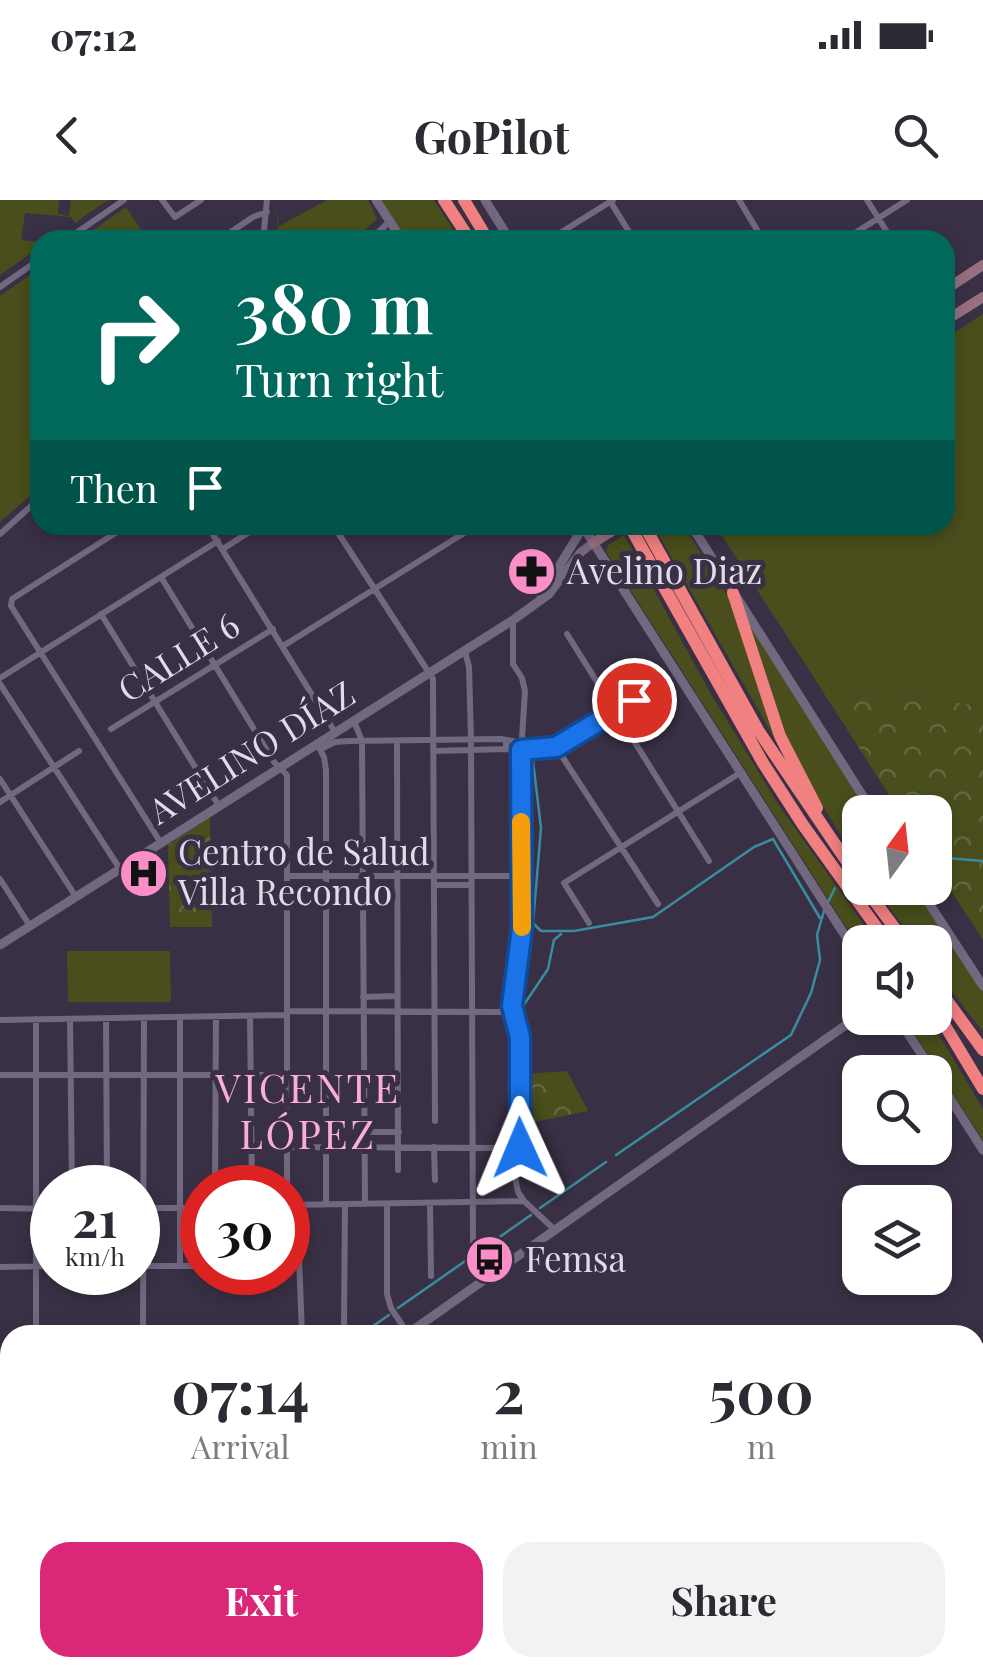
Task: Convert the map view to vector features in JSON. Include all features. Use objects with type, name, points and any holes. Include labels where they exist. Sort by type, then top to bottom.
[{"type":"highway","points":[[444,200],[464,230]]},
{"type":"highway","points":[[464,200],[482,230]]},
{"type":"highway","points":[[638,535],[732,713],[875,925]]},
{"type":"highway","points":[[639,535],[758,730],[842,856]]},
{"type":"highway","points":[[733,593],[788,756],[842,854]]},
{"type":"highway","points":[[952,1006],[983,1034]]},
{"type":"highway","points":[[952,1007],[983,1050]]},
{"type":"highway","points":[[951,1035],[983,1089]]},
{"type":"main road","points":[[955,283],[983,265]]},
{"type":"main road","points":[[955,315],[983,297]]},
{"type":"main road","points":[[593,543],[614,535]]},
{"type":"street","points":[[80,230],[124,200]]},
{"type":"street","points":[[162,200],[175,217],[201,200]]},
{"type":"street","points":[[264,230],[266,200]]},
{"type":"street","points":[[376,200],[395,230]]},
{"type":"street","points":[[484,200],[504,230]]},
{"type":"street","points":[[564,230],[611,200],[628,230]]},
{"type":"street","points":[[739,200],[758,230]]},
{"type":"street","points":[[867,200],[886,230]]},
{"type":"street","points":[[859,230],[906,200]]},
{"type":"street","points":[[234,230],[267,212]]},
{"type":"street","points":[[381,230],[390,222]]},
{"type":"street","points":[[0,287],[30,265]]},
{"type":"street","points":[[0,534],[30,507]]},
{"type":"street","points":[[112,535],[12,599],[12,606],[161,843]]},
{"type":"street","points":[[214,535],[336,732]]},
{"type":"street","points":[[223,549],[245,535]]},
{"type":"street","points":[[340,535],[430,673],[434,740],[435,1121]]},
{"type":"street","points":[[283,646],[459,535]]},
{"type":"street","name":"AVELINO DÍAZ","points":[[534,606],[578,535]]},
{"type":"street","points":[[589,535],[842,930]]},
{"type":"street","points":[[697,535],[861,795]]},
{"type":"street","points":[[120,869],[0,681],[218,541]]},
{"type":"street","name":"AVELINO DÍAZ","points":[[0,945],[319,747],[336,732],[534,606],[559,584],[581,552],[593,543]]},
{"type":"street","points":[[161,576],[214,666],[287,775],[287,1165]]},
{"type":"street","points":[[102,614],[220,806]]},
{"type":"street","points":[[513,620],[513,664],[525,692],[520,762],[523,873],[512,1012],[520,1037],[520,1148],[514,1172],[524,1201],[555,1230]]},
{"type":"street","name":"CALLE 6","points":[[111,729],[273,628]]},
{"type":"street","points":[[567,634],[709,862]]},
{"type":"street","points":[[465,650],[471,740],[473,1244]]},
{"type":"street","points":[[521,750],[556,747],[652,690]]},
{"type":"street","points":[[354,721],[362,741],[365,1204]]},
{"type":"street","points":[[326,1204],[326,770],[319,747],[335,742],[500,739],[514,760],[520,762]]},
{"type":"street","points":[[397,741],[398,1170]]},
{"type":"street","points":[[434,751],[508,747]]},
{"type":"street","points":[[556,747],[658,904]]},
{"type":"street","points":[[0,802],[79,751]]},
{"type":"street","points":[[589,923],[564,883],[741,772]]},
{"type":"street","points":[[0,779],[76,897]]},
{"type":"street","points":[[434,881],[523,873]]},
{"type":"street","points":[[288,876],[397,876],[470,885]]},
{"type":"street","points":[[0,879],[30,926]]},
{"type":"street","points":[[930,905],[983,986]]},
{"type":"street","points":[[362,997],[398,996]]},
{"type":"street","points":[[0,1020],[512,1012]]},
{"type":"street","points":[[250,1016],[252,1165]]},
{"type":"street","points":[[160,1266],[180,1266],[180,1017]]},
{"type":"street","points":[[215,1165],[216,1017]]},
{"type":"street","points":[[141,1165],[144,1018]]},
{"type":"street","points":[[36,1019],[36,1165]]},
{"type":"street","points":[[70,1019],[72,1165]]},
{"type":"street","points":[[106,1019],[107,1165]]},
{"type":"street","points":[[420,1325],[842,1028]]},
{"type":"street","points":[[0,1086],[1,1075],[287,1075]]},
{"type":"street","points":[[952,1102],[983,1150]]},
{"type":"street","points":[[365,1132],[399,1132]]},
{"type":"street","points":[[287,1147],[520,1148]]},
{"type":"street","points":[[434,1147],[435,1180]]},
{"type":"street","points":[[310,1205],[524,1201]]},
{"type":"street","points":[[344,1325],[345,1204]]},
{"type":"street","points":[[387,1204],[386,1294],[401,1325]]},
{"type":"street","points":[[430,1204],[430,1276]]},
{"type":"street","points":[[0,1208],[30,1209]]},
{"type":"street","points":[[160,1208],[178,1208]]},
{"type":"street","points":[[0,1267],[30,1266]]},
{"type":"street","points":[[36,1295],[36,1325]]},
{"type":"street","points":[[141,1295],[142,1325]]},
{"type":"street","points":[[300,1295],[301,1325]]},
{"type":"green space","points":[[0,200],[59,200],[58,214],[69,216],[71,200],[108,200],[75,223],[71,217],[25,213],[21,240],[30,241],[30,254],[0,275]]},
{"type":"green space","points":[[275,200],[279,226],[327,200],[368,200],[377,219],[365,230],[277,230]]},
{"type":"green space","points":[[381,200],[434,200],[454,230],[400,230]]},
{"type":"green space","points":[[126,207],[141,230],[93,230]]},
{"type":"green space","points":[[30,275],[30,496],[0,522],[0,296]]},
{"type":"green space","points":[[983,314],[983,706],[820,687],[721,535],[955,535],[955,332]]},
{"type":"green space","points":[[624,535],[712,696],[780,807],[842,894],[842,905],[850,905],[864,925],[845,925],[606,552],[608,545]]},
{"type":"green space","points":[[659,535],[689,535],[733,604],[781,750]]},
{"type":"green space","points":[[749,622],[859,795],[842,795],[842,837],[786,736]]},
{"type":"green space","points":[[820,687],[983,706],[983,940],[952,892],[952,795],[889,795]]},
{"type":"green space","points":[[210,817],[212,927],[170,927],[168,845]]},
{"type":"green space","points":[[888,905],[928,905],[941,925],[902,925]]},
{"type":"green space","points":[[952,942],[983,990],[983,1032],[952,992]]},
{"type":"green space","points":[[67,951],[170,951],[171,1002],[68,1002]]},
{"type":"green space","points":[[915,1035],[939,1035],[951,1055],[928,1055]]},
{"type":"green space","points":[[952,1057],[983,1109],[983,1140],[952,1092]]},
{"type":"green space","points":[[567,1071],[588,1111],[534,1122],[533,1109],[523,1109],[524,1074]]},
{"type":"waterway","points":[[532,753],[541,828],[533,923],[541,931],[574,931],[653,917],[754,847],[773,839],[820,918]]},
{"type":"waterway","points":[[952,858],[983,861]]},
{"type":"waterway","points":[[827,904],[835,888]]},
{"type":"waterway","points":[[616,1155],[791,1035],[811,993],[820,960],[817,935],[824,911]]},
{"type":"waterway","points":[[523,1006],[548,969],[554,940],[561,934]]},
{"type":"waterway","points":[[540,1208],[606,1162]]},
{"type":"waterway","points":[[398,1308],[531,1215]]},
{"type":"waterway","points":[[374,1325],[389,1315]]},
{"type":"slow traffic","points":[[521,822],[522,927]]},
{"type":"place","name":"Avelino Diaz","points":[[532,572]]},
{"type":"place","name":"Centro de Salud Villa Recondo","points":[[143,873]]},
{"type":"place","name":"Femsa","points":[[490,1260]]},
{"type":"district","name":"VICENTE LÓPEZ","points":[[308,1112]]},
{"type":"route","points":[[520,1148],[520,1037],[512,1006],[522,928],[521,750],[556,747],[634,700]]}]
